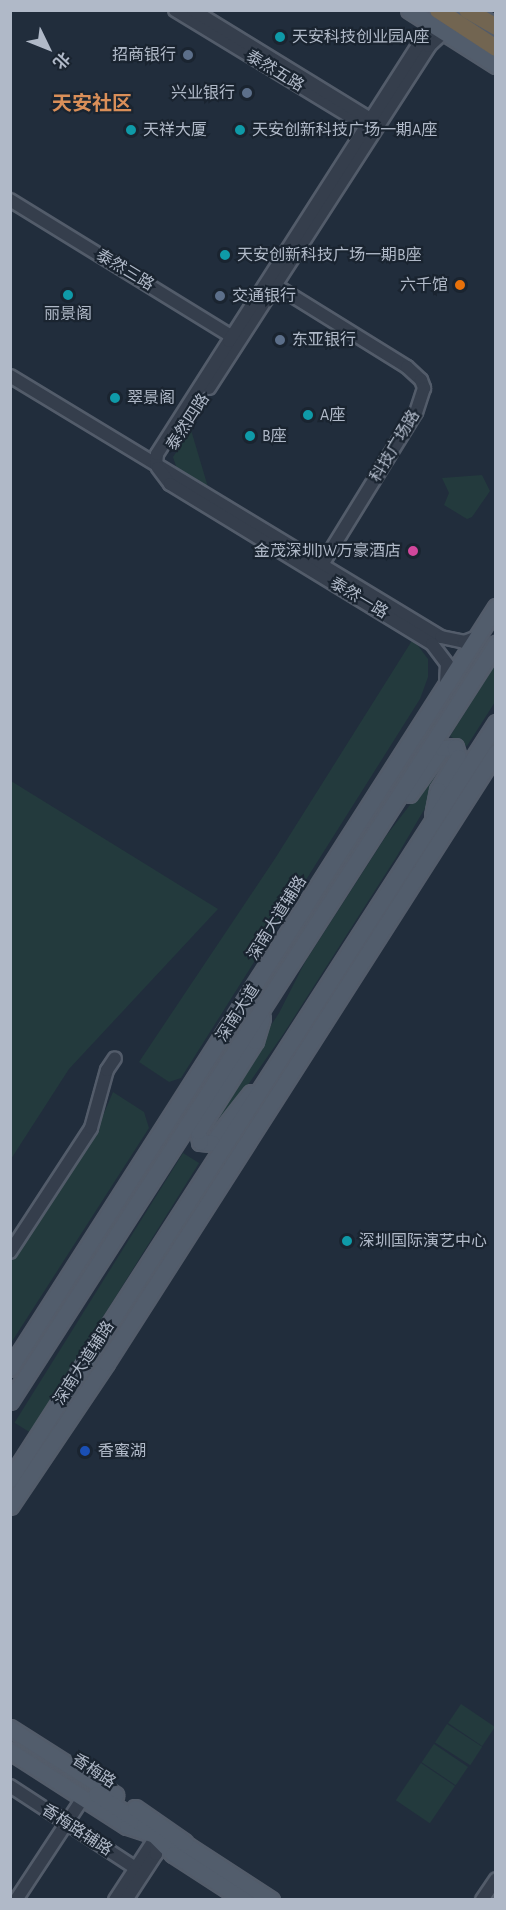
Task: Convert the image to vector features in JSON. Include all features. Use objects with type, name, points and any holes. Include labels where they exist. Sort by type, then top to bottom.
[{"type":"highway","points":[[438,10],[495,48]]},
{"type":"highway","points":[[467,10],[495,27]]},
{"type":"main road","points":[[409,10],[495,65]]},
{"type":"main road","name":"深南大道辅路","points":[[10,1368],[210,1059],[495,608]]},
{"type":"main road","name":"深南大道","points":[[10,1401],[495,644]]},
{"type":"main road","points":[[10,1479],[494,727]]},
{"type":"main road","points":[[386,815],[416,786],[442,748],[452,746],[458,757],[438,790],[429,827]]},
{"type":"main road","name":"深南大道辅路","points":[[10,1506],[106,1363],[495,752]]},
{"type":"main road","points":[[363,851],[387,779]]},
{"type":"main road","points":[[210,1059],[265,1004]]},
{"type":"main road","points":[[265,1004],[255,1041],[198,1131],[200,1142],[212,1143],[236,1108],[273,1071]]},
{"type":"main road","points":[[271,1106],[287,1049]]},
{"type":"main road","points":[[142,1196],[155,1144]]},
{"type":"main road","points":[[58,1404],[106,1363]]},
{"type":"main road","points":[[10,1728],[174,1832],[188,1846]]},
{"type":"main road","name":"香梅路","points":[[10,1739],[156,1837],[170,1851],[244,1899]]},
{"type":"main road","name":"香梅路","points":[[10,1751],[127,1826],[188,1846],[271,1899]]},
{"type":"street","name":"泰然五路","points":[[175,10],[373,125]]},
{"type":"street","name":"泰然五路","points":[[193,10],[373,125]]},
{"type":"street","name":"泰然四路","points":[[156,464],[164,458],[234,341],[373,125],[421,41],[439,30]]},
{"type":"street","name":"泰然三路","points":[[10,200],[234,341]]},
{"type":"street","name":"泰然三路","points":[[10,209],[234,341]]},
{"type":"street","name":"科技广场路","points":[[270,285],[408,375],[417,389],[414,403],[317,567]]},
{"type":"street","name":"泰然一路","points":[[10,376],[156,464],[170,484],[447,640],[464,642],[477,637]]},
{"type":"street","name":"泰然一路","points":[[317,567],[438,648],[447,664],[445,688]]},
{"type":"street","points":[[10,1252],[91,1128],[107,1070],[115,1058]]},
{"type":"street","name":"香梅路辅路","points":[[10,1786],[139,1870]]},
{"type":"street","points":[[16,1899],[83,1798]]},
{"type":"street","points":[[154,1856],[156,1837]]},
{"type":"street","points":[[126,1899],[156,1837]]},
{"type":"street","points":[[115,1899],[139,1870],[160,1850],[170,1851]]},
{"type":"street","points":[[482,1899],[495,1879]]},
{"type":"green space","points":[[191,430],[208,487],[177,469],[173,457]]},
{"type":"green space","points":[[482,475],[490,491],[472,517],[467,519],[444,505],[449,493],[442,478]]},
{"type":"green space","points":[[413,639],[428,659],[428,677],[420,699],[181,1078],[169,1082],[139,1062],[276,857]]},
{"type":"green space","points":[[495,665],[495,702],[467,746],[463,745],[450,736]]},
{"type":"green space","points":[[449,754],[452,762],[397,856],[284,1033],[213,1135],[206,1135],[204,1128],[279,1013],[305,962],[386,836]]},
{"type":"green space","points":[[11,781],[218,909],[69,1069],[11,1159]]},
{"type":"green space","points":[[113,1092],[144,1112],[149,1128],[11,1343],[11,1262],[98,1127]]},
{"type":"green space","points":[[183,1153],[199,1163],[31,1433],[14,1423]]},
{"type":"green space","points":[[461,1704],[495,1727],[482,1746],[448,1723]]},
{"type":"green space","points":[[447,1724],[482,1747],[470,1765],[435,1742]]},
{"type":"green space","points":[[434,1744],[468,1767],[456,1785],[422,1762]]},
{"type":"green space","points":[[421,1763],[455,1786],[430,1823],[396,1800]]},
{"type":"place","name":"天安科技创业园A座","points":[[280,37]]},
{"type":"place","name":"招商银行","points":[[188,55]]},
{"type":"place","name":"兴业银行","points":[[247,93]]},
{"type":"place","name":"天祥大厦","points":[[131,130]]},
{"type":"place","name":"天安创新科技广场一期A座","points":[[240,130]]},
{"type":"place","name":"天安创新科技广场一期B座","points":[[225,255]]},
{"type":"place","name":"六千馆","points":[[460,285]]},
{"type":"place","name":"丽景阁","points":[[68,295]]},
{"type":"place","name":"交通银行","points":[[220,296]]},
{"type":"place","name":"东亚银行","points":[[280,340]]},
{"type":"place","name":"翠景阁","points":[[115,398]]},
{"type":"place","name":"A座","points":[[308,415]]},
{"type":"place","name":"B座","points":[[250,436]]},
{"type":"place","name":"金茂深圳JW万豪酒店","points":[[413,551]]},
{"type":"place","name":"深圳国际演艺中心","points":[[347,1241]]},
{"type":"place","name":"香蜜湖","points":[[85,1451]]},
{"type":"district","name":"天安社区","points":[[92,104]]}]
